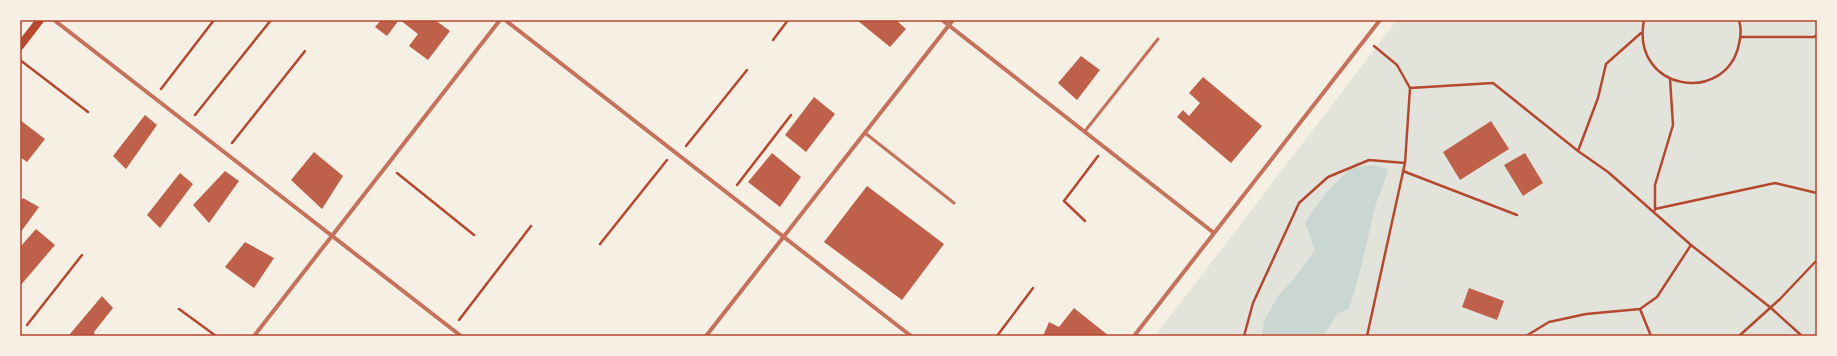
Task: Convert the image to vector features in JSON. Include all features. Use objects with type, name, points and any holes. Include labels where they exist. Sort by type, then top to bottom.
[{"type":"main road","points":[[20,46],[40,20]]},
{"type":"street","points":[[54,20],[461,336]]},
{"type":"street","points":[[254,336],[500,20]]},
{"type":"street","points":[[505,20],[911,336]]},
{"type":"street","points":[[942,20],[1214,233]]},
{"type":"street","points":[[706,336],[953,20]]},
{"type":"street","points":[[1134,336],[1380,20]]},
{"type":"lane","points":[[1085,132],[1158,39]]},
{"type":"lane","points":[[865,133],[954,203]]},
{"type":"path","points":[[154,98],[214,20]]},
{"type":"path","points":[[188,124],[271,20]]},
{"type":"path","points":[[773,40],[788,20]]},
{"type":"path","points":[[1644,20],[1642,32],[1643,47],[1649,60],[1658,71],[1670,79],[1683,83],[1697,83],[1710,80],[1722,73],[1731,63],[1738,51],[1741,38],[1738,20]]},
{"type":"path","points":[[1578,151],[1598,98],[1606,64],[1642,32]]},
{"type":"path","points":[[1741,38],[1817,36]]},
{"type":"path","points":[[1365,39],[1397,65],[1410,88],[1405,163],[1366,336]]},
{"type":"path","points":[[224,152],[304,51]]},
{"type":"path","points":[[20,60],[88,112]]},
{"type":"path","points":[[679,155],[747,70]]},
{"type":"path","points":[[1655,213],[1655,185],[1673,125],[1670,79]]},
{"type":"path","points":[[1410,88],[1493,83],[1578,151],[1608,172],[1691,245],[1770,308],[1802,336]]},
{"type":"path","points":[[729,195],[791,115]]},
{"type":"path","points":[[1085,221],[1064,201],[1105,147]]},
{"type":"path","points":[[600,244],[674,152]]},
{"type":"path","points":[[1244,336],[1253,303],[1299,203],[1328,177],[1369,160],[1405,163]]},
{"type":"path","points":[[387,165],[474,235]]},
{"type":"path","points":[[1403,171],[1517,215]]},
{"type":"path","points":[[1655,210],[1774,184],[1817,192]]},
{"type":"path","points":[[452,329],[531,226]]},
{"type":"path","points":[[1526,336],[1549,322],[1586,314],[1640,309],[1657,297],[1691,245]]},
{"type":"path","points":[[25,328],[82,255]]},
{"type":"path","points":[[1739,336],[1770,308],[1817,260]]},
{"type":"path","points":[[997,336],[1033,288]]},
{"type":"path","points":[[179,309],[216,336]]},
{"type":"path","points":[[1640,309],[1651,336]]},
{"type":"shaded area","points":[[1397,20],[1817,20],[1817,336],[1155,336]]},
{"type":"shaded area","points":[[1374,165],[1388,169],[1375,207],[1360,271],[1349,309],[1338,313],[1323,336],[1262,336],[1264,321],[1278,296],[1293,280],[1315,250],[1305,223],[1325,194],[1351,168]]},
{"type":"building","points":[[381,20],[399,20],[387,36],[375,27]]},
{"type":"building","points":[[400,20],[435,20],[450,31],[428,60],[409,46],[418,34]]},
{"type":"building","points":[[857,20],[896,20],[906,29],[890,47]]},
{"type":"building","points":[[1081,56],[1100,70],[1077,100],[1058,83]]},
{"type":"building","points":[[1203,77],[1262,126],[1231,163],[1177,117],[1183,110],[1189,116],[1200,103],[1189,93]]},
{"type":"building","points":[[814,97],[835,114],[806,152],[785,135]]},
{"type":"building","points":[[145,115],[157,125],[126,169],[113,156]]},
{"type":"building","points":[[20,120],[45,139],[27,162],[20,157]]},
{"type":"building","points":[[1491,121],[1509,149],[1460,180],[1443,152]]},
{"type":"building","points":[[314,152],[343,176],[322,209],[291,180]]},
{"type":"building","points":[[772,153],[801,177],[780,207],[748,182]]},
{"type":"building","points":[[1525,153],[1543,183],[1523,196],[1504,165]]},
{"type":"building","points":[[225,171],[239,181],[209,223],[193,205]]},
{"type":"building","points":[[180,173],[193,184],[160,228],[147,215]]},
{"type":"building","points":[[867,186],[944,244],[902,300],[824,242]]},
{"type":"building","points":[[23,198],[39,207],[20,233],[20,202]]},
{"type":"building","points":[[36,229],[55,245],[20,286],[20,247]]},
{"type":"building","points":[[245,242],[274,258],[254,288],[225,267]]},
{"type":"building","points":[[1469,288],[1504,301],[1497,320],[1462,307]]},
{"type":"building","points":[[102,296],[113,308],[94,332],[95,336],[71,336],[70,334]]},
{"type":"building","points":[[1074,308],[1109,336],[1043,336],[1049,322],[1059,327]]}]
